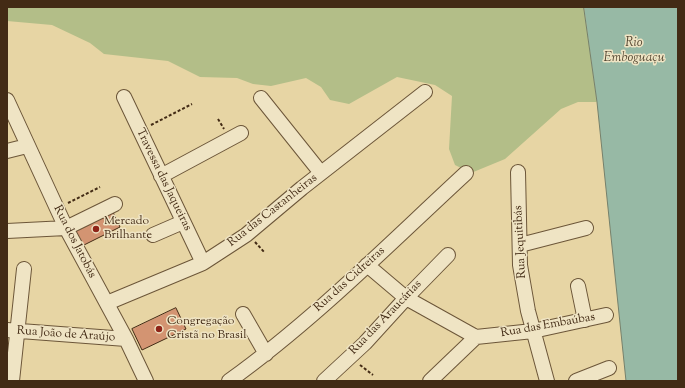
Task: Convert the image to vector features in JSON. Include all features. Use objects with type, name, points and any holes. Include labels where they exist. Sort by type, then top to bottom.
[{"type":"street","name":"Rua das Castanheiras","points":[[107,303],[203,263],[246,235],[321,173],[425,92]]},
{"type":"street","name":"Travessa das Jaqueiras","points":[[124,97],[203,263]]},
{"type":"street","points":[[261,98],[321,173]]},
{"type":"street","name":"Rua dos Jatobás","points":[[7,100],[56,209],[126,339],[146,381]]},
{"type":"street","points":[[161,176],[241,133]]},
{"type":"street","points":[[7,151],[27,146]]},
{"type":"street","name":"Rua Jequitibás","points":[[518,172],[520,265],[533,331],[547,381]]},
{"type":"street","name":"Rua das Cidreiras","points":[[229,381],[266,354],[367,265],[466,173]]},
{"type":"street","points":[[7,232],[66,228],[115,204]]},
{"type":"street","points":[[153,235],[183,222]]},
{"type":"street","points":[[520,245],[586,228]]},
{"type":"street","name":"Rua das Araucárias","points":[[324,381],[364,344],[448,255]]},
{"type":"street","points":[[367,265],[406,298],[476,338],[430,381]]},
{"type":"street","points":[[12,381],[12,330],[24,269]]},
{"type":"street","points":[[578,286],[585,320]]},
{"type":"street","points":[[243,314],[266,354]]},
{"type":"street","name":"Rua das Embaúbas","points":[[476,338],[533,331],[606,315]]},
{"type":"street","name":"Rua João de Araújo","points":[[12,330],[126,339]]},
{"type":"street","points":[[576,381],[609,368]]},
{"type":"path","points":[[139,131],[192,104]]},
{"type":"path","points":[[56,209],[100,186]]},
{"type":"path","points":[[350,357],[373,375]]},
{"type":"green space","points":[[7,7],[584,7],[597,102],[578,102],[561,109],[505,159],[471,173],[455,165],[449,149],[452,96],[435,85],[397,77],[349,104],[330,100],[321,87],[306,78],[271,86],[253,84],[237,78],[200,77],[168,61],[104,54],[90,43],[52,25],[7,21]]},
{"type":"water","name":"Rio Emboguaçu","points":[[584,7],[678,7],[678,381],[626,381],[597,102]]},
{"type":"building","name":"Mercado Brilhante","points":[[112,210],[120,227],[80,247],[72,230]]},
{"type":"building","name":"Congregação Cristã no Brasil","points":[[176,308],[186,329],[142,350],[132,329]]},
{"type":"place","name":"Mercado Brilhante","points":[[96,229]]},
{"type":"place","name":"Congregação Cristã no Brasil","points":[[159,329]]}]
